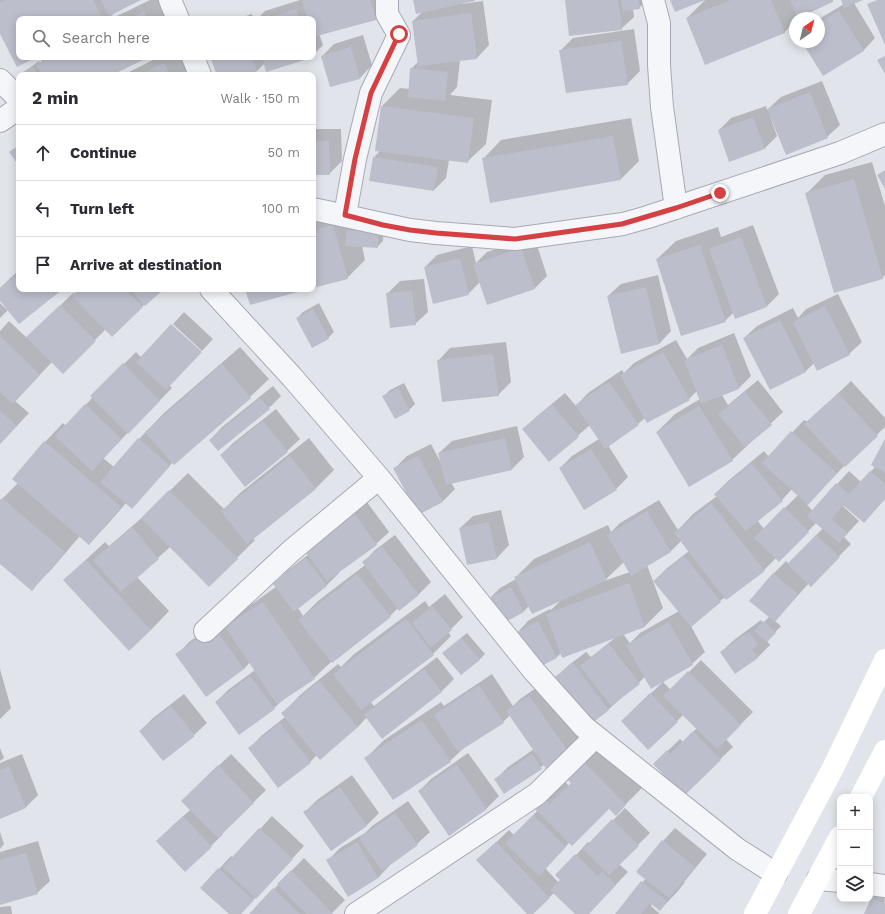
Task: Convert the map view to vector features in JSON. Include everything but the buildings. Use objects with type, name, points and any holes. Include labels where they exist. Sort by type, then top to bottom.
[{"type":"main road","points":[[755,914],[833,768],[885,660]]},
{"type":"main road","points":[[863,794],[885,751]]},
{"type":"main road","points":[[799,914],[837,843]]},
{"type":"street","points":[[170,0],[177,16]]},
{"type":"street","points":[[345,215],[355,159],[371,93],[399,34],[388,14],[387,0]]},
{"type":"street","points":[[653,0],[659,23],[659,65],[662,107],[676,208]]},
{"type":"street","points":[[194,60],[199,72]]},
{"type":"street","points":[[0,80],[16,96]]},
{"type":"street","points":[[0,121],[16,110]]},
{"type":"street","points":[[316,210],[410,230],[515,239],[622,224],[676,208],[840,153],[885,134]]},
{"type":"street","points":[[214,292],[292,377],[379,478],[534,671],[584,727],[737,849],[776,874]]},
{"type":"street","points":[[204,631],[290,551],[379,478]]},
{"type":"street","points":[[356,914],[537,794],[595,737]]},
{"type":"street","points":[[818,879],[837,881]]},
{"type":"street","points":[[873,884],[885,886]]},
{"type":"route","points":[[399,34],[371,93],[355,159],[345,215],[410,230],[486,238],[515,239],[622,224],[720,193]]}]
